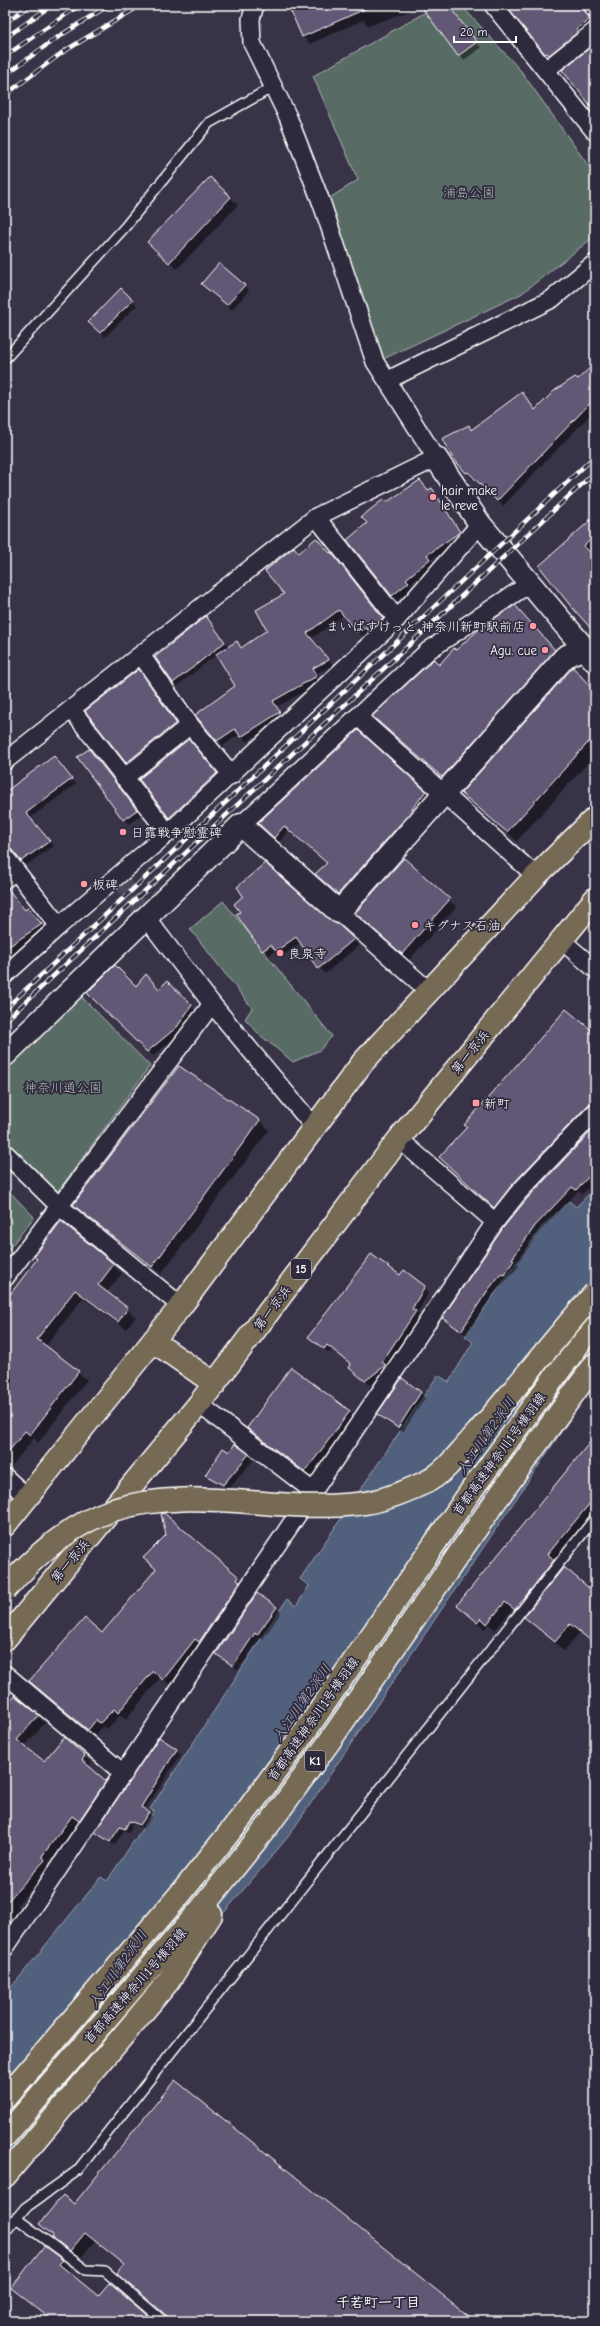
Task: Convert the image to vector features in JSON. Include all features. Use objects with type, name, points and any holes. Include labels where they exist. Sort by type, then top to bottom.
[{"type":"highway","points":[[5,1525],[181,1306],[364,1062],[536,876],[595,818]]},
{"type":"highway","name":"第一京浜","points":[[5,1639],[215,1384],[399,1139],[595,899]]},
{"type":"highway","points":[[5,1590],[43,1551],[64,1534],[112,1510],[157,1501],[186,1500],[324,1507],[358,1504],[383,1500],[427,1482],[449,1464],[511,1394],[595,1293]]},
{"type":"highway","name":"首都高速神奈川1号横羽線","points":[[5,2098],[182,1892],[249,1808],[321,1708],[474,1488],[595,1322]]},
{"type":"highway","points":[[153,1341],[215,1384]]},
{"type":"highway","name":"首都高速神奈川1号横羽線","points":[[5,2136],[201,1909],[270,1823],[494,1503],[595,1364]]},
{"type":"highway","points":[[5,2176],[168,1982],[270,1823]]},
{"type":"street","points":[[255,5],[251,19],[252,43],[288,117],[322,204],[375,362],[388,380],[416,430],[480,524],[529,584],[591,650],[565,657],[339,912]]},
{"type":"street","points":[[493,5],[595,132]]},
{"type":"street","points":[[592,5],[595,9]]},
{"type":"street","points":[[546,70],[595,32]]},
{"type":"street","points":[[388,380],[552,299],[595,263]]},
{"type":"street","points":[[5,761],[316,517],[436,458]]},
{"type":"street","points":[[316,517],[396,619]]},
{"type":"street","points":[[5,974],[168,833],[396,619],[480,524]]},
{"type":"street","points":[[5,1055],[241,825],[429,650],[529,584]]},
{"type":"street","points":[[141,655],[190,725],[232,774]]},
{"type":"street","points":[[71,709],[168,833]]},
{"type":"street","points":[[358,717],[536,876]]},
{"type":"street","points":[[124,778],[190,725]]},
{"type":"street","points":[[241,825],[429,992]]},
{"type":"street","points":[[5,857],[11,879],[59,926]]},
{"type":"street","points":[[146,916],[212,1004],[315,1128]]},
{"type":"street","points":[[561,940],[595,969]]},
{"type":"street","points":[[5,1278],[212,1004]]},
{"type":"street","points":[[5,1948],[124,1774],[495,1222],[518,1193],[595,1112]]},
{"type":"street","points":[[399,1139],[495,1222]]},
{"type":"street","points":[[5,1153],[59,1206],[181,1306]]},
{"type":"street","points":[[199,1404],[314,1492]]},
{"type":"street","points":[[5,1478],[28,1498]]},
{"type":"street","points":[[5,1674],[124,1774]]},
{"type":"lane","points":[[5,359],[125,227],[209,123],[273,87]]},
{"type":"lane","points":[[5,2232],[25,2208],[77,2171],[595,1518]]},
{"type":"lane","points":[[16,2218],[86,2270],[105,2272],[163,2321]]},
{"type":"green space","name":"浦島公園","points":[[438,5],[461,5],[521,71],[595,175],[595,236],[521,294],[381,360],[328,199],[358,180],[313,76]]},
{"type":"green space","points":[[223,901],[332,1036],[320,1050],[293,1062],[260,1035],[245,1019],[252,1008],[190,929]]},
{"type":"green space","name":"神奈川通公園","points":[[76,991],[150,1066],[56,1194],[5,1144],[5,1064]]},
{"type":"green space","points":[[5,1187],[34,1217],[5,1254]]},
{"type":"water","name":"入江川第2派川","points":[[590,1193],[595,1197],[595,1382],[288,1837],[184,1960],[5,2193],[5,1995],[101,1877],[107,1881],[154,1811],[150,1809],[287,1599],[296,1606],[309,1586],[300,1579],[438,1375],[449,1382],[473,1342],[465,1336],[541,1228],[569,1201],[576,1207]]},
{"type":"building","points":[[288,5],[374,5],[302,37]]},
{"type":"building","points":[[420,5],[448,5],[477,42],[458,56]]},
{"type":"building","points":[[515,5],[581,5],[590,19],[576,30],[578,32],[549,55],[547,53],[545,54],[509,10]]},
{"type":"building","points":[[591,47],[595,52],[595,111],[562,70]]},
{"type":"building","points":[[210,177],[231,197],[169,263],[147,242]]},
{"type":"building","points":[[219,263],[245,285],[227,305],[201,284]]},
{"type":"building","points":[[121,288],[133,300],[100,333],[88,322]]},
{"type":"building","points":[[595,363],[595,398],[497,501],[468,472],[466,473],[452,457],[442,439],[469,425],[471,430],[522,392],[535,410],[554,391],[575,377],[578,379]]},
{"type":"building","points":[[420,480],[428,490],[432,488],[460,532],[427,555],[430,559],[406,579],[409,582],[392,596],[347,540],[367,523],[361,517],[384,499],[387,502]]},
{"type":"building","points":[[595,516],[595,535],[584,546],[595,558],[595,633],[569,604],[539,566]]},
{"type":"building","points":[[316,538],[330,553],[331,552],[383,618],[369,632],[367,628],[356,632],[339,610],[307,633],[329,660],[313,668],[317,676],[273,701],[280,712],[241,737],[235,729],[217,741],[195,715],[235,686],[216,654],[237,641],[241,648],[267,630],[256,610],[284,594],[265,571],[294,547],[299,553]]},
{"type":"building","points":[[515,605],[555,650],[442,777],[372,716],[434,659],[439,665],[454,648],[456,650],[484,625]]},
{"type":"building","points":[[206,616],[225,642],[173,683],[155,657]]},
{"type":"building","points":[[573,667],[595,692],[595,735],[507,832],[461,793]]},
{"type":"building","points":[[139,669],[176,723],[126,763],[85,711]]},
{"type":"building","points":[[358,730],[426,791],[402,822],[338,894],[315,874],[327,863],[284,826],[274,838],[258,823]]},
{"type":"building","points":[[189,739],[217,773],[169,818],[139,779]]},
{"type":"building","points":[[89,749],[137,810],[123,820],[77,757]]},
{"type":"building","points":[[54,756],[72,779],[26,813],[50,841],[21,861],[5,842],[5,792]]},
{"type":"building","points":[[404,858],[450,899],[402,954],[355,913]]},
{"type":"building","points":[[265,863],[331,921],[338,924],[354,939],[318,969],[296,937],[276,951],[271,945],[262,951],[236,914],[240,912],[234,904],[243,896],[237,887]]},
{"type":"building","points":[[8,889],[25,910],[27,908],[42,924],[5,949],[5,890]]},
{"type":"building","points":[[115,965],[136,986],[146,974],[159,989],[167,981],[192,1005],[177,1027],[147,1052],[87,993]]},
{"type":"building","points":[[566,1009],[595,1033],[595,1102],[588,1105],[511,1186],[494,1208],[439,1157],[467,1127],[464,1125]]},
{"type":"building","points":[[179,1066],[260,1120],[152,1267],[73,1205]]},
{"type":"building","points":[[595,1127],[595,1170],[576,1190],[572,1187],[535,1226],[512,1259],[514,1260],[504,1275],[501,1274],[488,1290],[461,1331],[442,1318],[503,1228],[526,1200]]},
{"type":"building","points":[[61,1221],[114,1264],[98,1285],[128,1308],[118,1322],[75,1290],[37,1339],[79,1371],[30,1435],[25,1431],[5,1456],[5,1301],[37,1259],[34,1257]]},
{"type":"building","points":[[371,1254],[400,1275],[404,1270],[425,1286],[412,1309],[416,1311],[382,1362],[386,1365],[365,1381],[349,1368],[351,1364],[327,1345],[324,1349],[308,1337]]},
{"type":"building","points":[[291,1367],[350,1411],[305,1472],[247,1428]]},
{"type":"building","points":[[402,1378],[421,1392],[398,1428],[377,1414]]},
{"type":"building","points":[[595,1436],[595,1497],[548,1554],[554,1560],[515,1610],[505,1602],[487,1624],[481,1618],[477,1622],[457,1605]]},
{"type":"building","points":[[235,1444],[249,1454],[223,1485],[205,1475],[223,1448],[229,1452]]},
{"type":"building","points":[[164,1513],[239,1577],[237,1580],[240,1582],[199,1642],[195,1639],[163,1680],[153,1671],[118,1713],[114,1709],[100,1723],[96,1720],[88,1730],[29,1681],[85,1618],[102,1633],[156,1569],[143,1558],[166,1535],[161,1514]]},
{"type":"building","points":[[564,1567],[595,1593],[595,1644],[570,1624],[555,1642],[524,1617]]},
{"type":"building","points":[[257,1593],[277,1607],[257,1635],[255,1633],[233,1666],[216,1654]]},
{"type":"building","points":[[15,1696],[39,1715],[17,1740],[44,1761],[64,1737],[85,1756],[82,1760],[106,1781],[79,1821],[72,1816],[42,1856],[45,1860],[5,1904],[5,1707]]},
{"type":"building","points":[[159,1737],[177,1749],[141,1807],[149,1812],[140,1825],[129,1821],[125,1829],[120,1827],[110,1842],[95,1832]]},
{"type":"building","points":[[175,2080],[475,2321],[169,2321],[167,2316],[117,2273],[124,2264],[85,2233],[70,2251],[52,2237],[53,2235],[39,2224],[63,2195],[74,2204]]},
{"type":"building","points":[[44,2246],[63,2260],[59,2264],[98,2296],[109,2283],[154,2321],[53,2321],[11,2288]]},
{"type":"tunnel","points":[[118,876],[145,916]]},
{"type":"railway","points":[[5,8],[9,5]]},
{"type":"railway","points":[[5,23],[30,5]]},
{"type":"railway","points":[[5,38],[52,5]]},
{"type":"railway","points":[[5,56],[80,5]]},
{"type":"railway","points":[[5,75],[55,39],[109,5]]},
{"type":"railway","points":[[5,95],[63,52],[141,5]]},
{"type":"railway","points":[[5,1009],[595,456]]},
{"type":"railway","points":[[5,1021],[595,472]]},
{"type":"place","name":"hair make le reve","points":[[433,497]]},
{"type":"place","name":"まいばすけっと 神奈川新町駅前店","points":[[533,626]]},
{"type":"place","name":"Agu. cue","points":[[545,650]]},
{"type":"place","name":"日露戦争慰霊碑","points":[[123,832]]},
{"type":"place","name":"板碑","points":[[84,884]]},
{"type":"place","name":"キグナス石油","points":[[415,925]]},
{"type":"place","name":"良泉寺","points":[[280,953]]},
{"type":"place","name":"新町","points":[[476,1103]]},
{"type":"district","name":"千若町一丁目","points":[[378,2302]]}]
